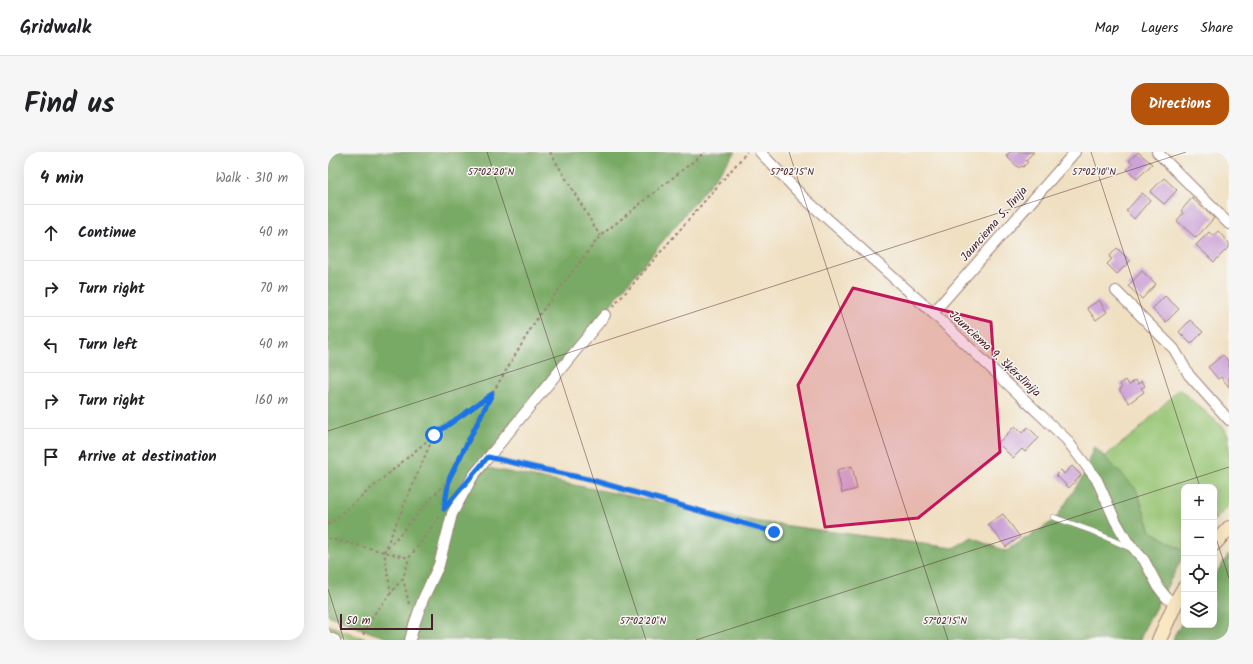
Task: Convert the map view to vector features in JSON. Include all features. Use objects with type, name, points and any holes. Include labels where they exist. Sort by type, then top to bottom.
[{"type":"main road","points":[[1217,541],[1229,528]]},
{"type":"main road","points":[[1160,640],[1182,592]]},
{"type":"street","name":"Jaunciema 9. šķērslīnija","points":[[760,152],[803,197],[933,313],[1066,439],[1097,480],[1115,520],[1134,550],[1144,560],[1159,588],[1166,597],[1175,604]]},
{"type":"street","name":"Jaunciema 5. līnija","points":[[933,313],[1075,152]]},
{"type":"street","points":[[1157,152],[1229,224]]},
{"type":"street","points":[[1116,291],[1174,349],[1189,375],[1229,420]]},
{"type":"street","points":[[410,640],[423,599],[439,565],[452,514],[473,476],[605,315]]},
{"type":"street","points":[[328,637],[334,640]]},
{"type":"lane","points":[[488,457],[591,480],[774,532]]},
{"type":"lane","points":[[1053,517],[1092,531],[1134,550]]},
{"type":"path","points":[[550,152],[600,236]]},
{"type":"path","points":[[384,552],[449,479],[492,394],[539,315],[600,236],[705,152]]},
{"type":"path","points":[[605,315],[747,152]]},
{"type":"path","points":[[328,525],[434,435],[492,394]]},
{"type":"path","points":[[391,594],[384,552],[434,435]]},
{"type":"path","points":[[444,509],[449,479]]},
{"type":"path","points":[[363,635],[375,613],[403,578],[409,558],[440,515]]},
{"type":"path","points":[[328,538],[409,558]]},
{"type":"path","points":[[403,578],[414,625]]},
{"type":"highlighted area","points":[[853,288],[991,322],[1000,452],[918,518],[825,527],[798,385]]},
{"type":"green space","points":[[328,152],[736,152],[478,466],[760,522],[953,548],[972,538],[1006,551],[1055,520],[1083,476],[1094,446],[1136,489],[1151,531],[1181,549],[1181,561],[1144,629],[1140,640],[395,640],[372,633],[328,615]]},
{"type":"green space","points":[[1179,389],[1224,428],[1229,437],[1229,505],[1217,518],[1217,484],[1181,484],[1181,549],[1151,531],[1136,489],[1104,457],[1136,432]]},
{"type":"green space","points":[[1229,554],[1229,640],[1173,640],[1181,625],[1181,628],[1217,628],[1217,572]]},
{"type":"green space","points":[[328,625],[368,640],[352,640],[328,631]]},
{"type":"building","points":[[1010,152],[1034,152],[1026,160],[1028,162],[1023,167],[1021,166],[1019,168],[1006,156]]},
{"type":"building","points":[[1138,152],[1152,164],[1137,179],[1127,169],[1133,164],[1129,161]]},
{"type":"building","points":[[1164,178],[1177,190],[1164,204],[1150,192]]},
{"type":"building","points":[[1142,193],[1150,200],[1134,219],[1126,211]]},
{"type":"building","points":[[1192,198],[1214,218],[1196,238],[1177,221],[1183,213],[1181,211]]},
{"type":"building","points":[[1218,231],[1229,243],[1229,247],[1214,262],[1196,245],[1209,232],[1213,236]]},
{"type":"building","points":[[1117,248],[1130,261],[1117,274],[1107,264],[1112,259],[1109,257]]},
{"type":"building","points":[[1142,271],[1156,284],[1142,299],[1128,286]]},
{"type":"building","points":[[1165,296],[1179,309],[1166,322],[1152,309]]},
{"type":"building","points":[[1099,300],[1107,312],[1096,320],[1087,308]]},
{"type":"building","points":[[1190,320],[1203,332],[1191,344],[1179,332]]},
{"type":"building","points":[[1223,355],[1229,362],[1229,387],[1221,377],[1218,379],[1208,367]]},
{"type":"building","points":[[1126,380],[1129,385],[1136,380],[1138,384],[1142,381],[1145,386],[1141,388],[1144,392],[1129,403],[1120,391],[1122,388],[1120,384]]},
{"type":"building","points":[[1015,426],[1022,433],[1028,427],[1039,438],[1025,452],[1022,449],[1013,458],[998,443]]},
{"type":"building","points":[[852,466],[857,489],[842,493],[837,470]]},
{"type":"building","points":[[1072,466],[1081,475],[1069,488],[1056,475],[1061,470],[1064,474]]},
{"type":"building","points":[[1003,514],[1020,537],[1006,547],[988,524]]},
{"type":"route","points":[[434,435],[492,394],[449,479],[444,509],[488,457],[591,480],[774,532]]}]
